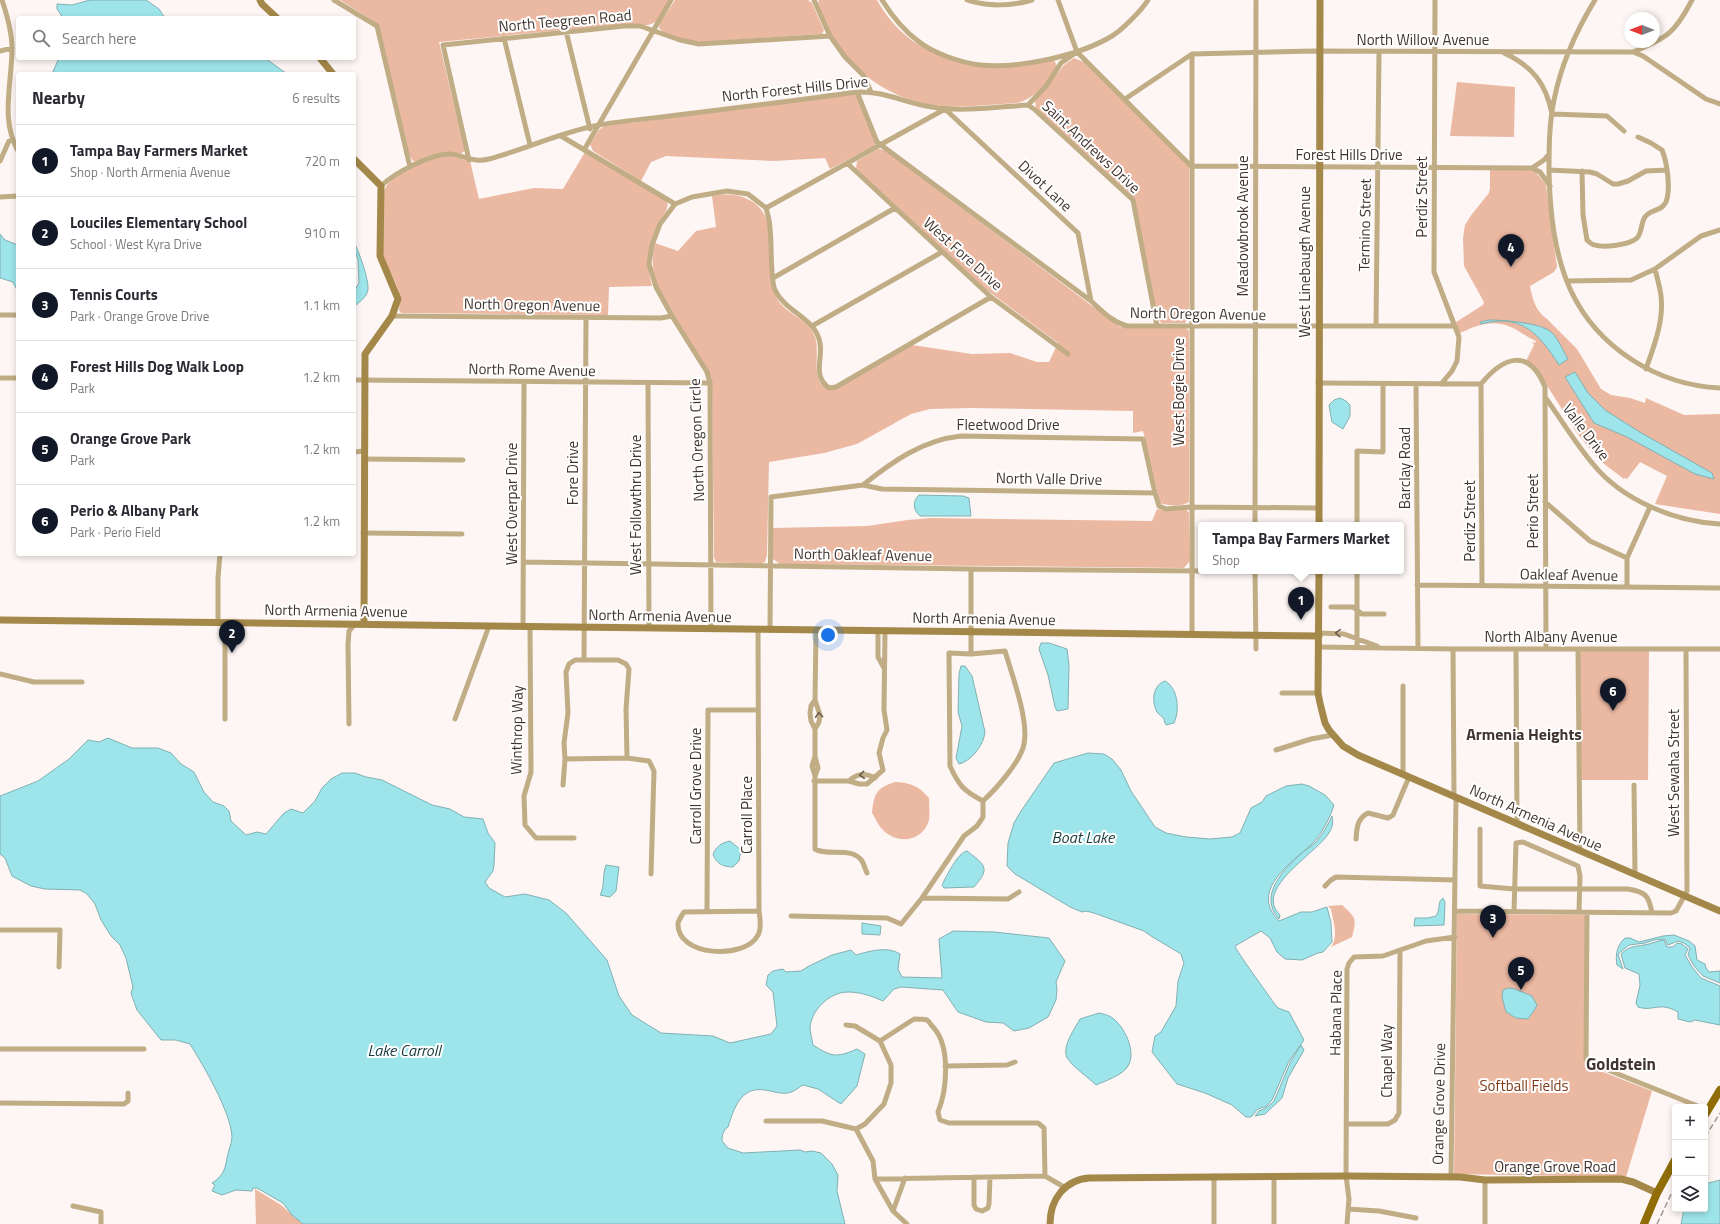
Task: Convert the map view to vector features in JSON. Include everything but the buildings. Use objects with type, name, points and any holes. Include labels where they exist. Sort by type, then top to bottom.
[{"type":"main road","points":[[260,0],[262,4],[275,16]]},
{"type":"main road","name":"West Linebaugh Avenue","points":[[1319,522],[1318,327],[1320,0]]},
{"type":"main road","points":[[322,60],[331,72]]},
{"type":"main road","points":[[356,161],[381,186],[380,256],[398,299],[392,316],[365,354],[363,533],[364,624]]},
{"type":"main road","points":[[1319,574],[1318,694],[1325,723],[1333,735]]},
{"type":"main road","name":"North Armenia Avenue","points":[[0,620],[584,628],[649,627],[758,630],[1256,635],[1319,634]]},
{"type":"main road","name":"North Armenia Avenue","points":[[1333,735],[1344,746],[1358,755],[1720,911]]},
{"type":"main road","points":[[1708,1109],[1720,1090]]},
{"type":"main road","points":[[1644,1224],[1657,1193],[1672,1166]]},
{"type":"main road","name":"Orange Grove Drive","points":[[1064,1187],[1079,1179],[1089,1178],[1214,1176],[1451,1177]]},
{"type":"main road","name":"Orange Grove Road","points":[[1451,1177],[1485,1180],[1621,1179],[1633,1182],[1657,1193]]},
{"type":"main road","points":[[1050,1224],[1052,1206],[1064,1187]]},
{"type":"street","points":[[2,0],[7,15],[12,48],[4,99],[4,117],[9,141],[16,149]]},
{"type":"street","points":[[334,0],[377,26],[410,167]]},
{"type":"street","points":[[584,150],[671,0]]},
{"type":"street","points":[[814,0],[830,36],[845,57],[864,76],[871,92]]},
{"type":"street","points":[[882,0],[893,17],[918,42],[947,56],[979,65],[1023,64],[1078,52]]},
{"type":"street","points":[[967,0],[988,4],[1008,5],[1020,4],[1032,0]]},
{"type":"street","points":[[1058,0],[1078,52],[1191,166]]},
{"type":"street","points":[[1028,105],[1046,86],[1062,63],[1078,52],[1112,36],[1144,7],[1148,0]]},
{"type":"street","name":"Meadowbrook Avenue","points":[[1255,522],[1254,326],[1256,0]]},
{"type":"street","name":"Perdiz Street","points":[[1434,0],[1434,272],[1459,337],[1457,361],[1452,371],[1441,384]]},
{"type":"street","points":[[1595,0],[1568,52],[1554,100],[1552,114],[1549,154],[1550,186],[1557,246],[1567,281],[1578,305],[1596,329],[1627,358],[1662,376],[1686,383],[1720,388]]},
{"type":"street","points":[[1633,52],[1655,43],[1672,31],[1680,22],[1692,0]]},
{"type":"street","name":"North Teegreen Road","points":[[468,160],[443,45],[624,26],[640,26],[680,40],[699,44],[830,36]]},
{"type":"street","points":[[566,31],[592,137]]},
{"type":"street","points":[[504,38],[530,145]]},
{"type":"street","points":[[0,51],[12,48]]},
{"type":"street","name":"North Willow Avenue","points":[[1192,54],[1256,51],[1633,52],[1643,56],[1706,99],[1720,104]]},
{"type":"street","name":"Termino Street","points":[[1376,326],[1379,52]]},
{"type":"street","points":[[1501,52],[1519,61],[1540,81],[1549,99],[1552,114]]},
{"type":"street","points":[[1125,99],[1192,54]]},
{"type":"street","name":"West Bogie Drive","points":[[1192,54],[1192,634]]},
{"type":"street","name":"North Forest Hills Drive","points":[[381,186],[389,178],[410,167],[442,154],[453,154],[468,160],[488,160],[530,145],[599,125],[856,92],[871,92],[930,107],[945,109],[1028,105]]},
{"type":"street","name":"North Oregon Avenue","points":[[856,92],[877,142],[880,145],[1091,301],[1119,324],[1127,326],[1455,326]]},
{"type":"street","name":"Saint Andrews Drive","points":[[1028,105],[1133,200],[1158,326]]},
{"type":"street","points":[[766,208],[945,109]]},
{"type":"street","name":"Divot Lane","points":[[945,109],[1078,233],[1091,301]]},
{"type":"street","points":[[1552,114],[1607,116],[1624,131]]},
{"type":"street","points":[[561,136],[675,204],[692,197],[727,191],[748,194],[766,208],[770,228],[774,290],[786,306],[812,326],[820,342],[820,379],[829,388],[836,387],[991,297]]},
{"type":"street","points":[[1582,171],[1582,208],[1587,240],[1595,246],[1625,244],[1632,242],[1637,238],[1644,218],[1648,214],[1660,209],[1666,200],[1667,170],[1662,150],[1651,142],[1638,137]]},
{"type":"street","points":[[0,161],[9,141]]},
{"type":"street","points":[[1549,154],[1544,160],[1532,168],[1540,172],[1550,186]]},
{"type":"street","name":"West Fore Drive","points":[[848,164],[991,297],[1068,354]]},
{"type":"street","name":"Forest Hills Drive","points":[[1191,166],[1532,168]]},
{"type":"street","points":[[1549,170],[1582,171],[1597,174],[1613,184],[1628,181],[1646,171],[1667,170]]},
{"type":"street","points":[[0,198],[16,196]]},
{"type":"street","name":"North Oregon Circle","points":[[675,204],[660,224],[652,245],[649,264],[656,287],[672,316],[707,372],[710,383],[711,628]]},
{"type":"street","points":[[773,278],[895,208]]},
{"type":"street","points":[[1567,281],[1631,280],[1655,269],[1701,236],[1720,230]]},
{"type":"street","points":[[812,326],[942,252]]},
{"type":"street","points":[[1646,369],[1658,332],[1661,316],[1661,297],[1655,269]]},
{"type":"street","points":[[0,315],[16,315]]},
{"type":"street","name":"North Oregon Avenue","points":[[392,316],[586,318],[662,318],[672,316]]},
{"type":"street","name":"Fore Drive","points":[[584,628],[586,318]]},
{"type":"street","points":[[1318,383],[1481,384],[1491,372],[1502,364],[1519,360],[1528,364],[1537,371],[1545,387],[1545,396]]},
{"type":"street","points":[[0,378],[16,378]]},
{"type":"street","name":"North Rome Avenue","points":[[356,380],[710,383]]},
{"type":"street","name":"West Overpar Drive","points":[[524,382],[524,562],[526,627]]},
{"type":"street","name":"West Followthru Drive","points":[[648,383],[649,627]]},
{"type":"street","points":[[1357,522],[1357,451],[1383,452],[1383,384]]},
{"type":"street","name":"Barclay Road","points":[[1416,384],[1418,648]]},
{"type":"street","name":"Perdiz Street","points":[[1481,384],[1482,586]]},
{"type":"street","name":"Perio Street","points":[[1545,396],[1546,649]]},
{"type":"street","name":"Valle Drive","points":[[1545,396],[1593,465],[1616,486],[1650,507],[1682,519],[1720,524]]},
{"type":"street","name":"Fleetwood Drive","points":[[863,485],[903,456],[922,445],[946,437],[1143,439],[1155,493]]},
{"type":"street","points":[[356,452],[364,451]]},
{"type":"street","points":[[364,460],[463,460]]},
{"type":"street","name":"North Valle Drive","points":[[770,566],[770,497],[863,485],[882,489],[1155,493]]},
{"type":"street","points":[[1155,493],[1159,506],[1166,509],[1191,507],[1319,508]]},
{"type":"street","points":[[1545,502],[1590,541],[1627,558]]},
{"type":"street","points":[[1627,587],[1627,558],[1650,507]]},
{"type":"street","points":[[363,533],[462,534]]},
{"type":"street","points":[[220,556],[218,578],[222,622],[225,719]]},
{"type":"street","name":"North Oakleaf Avenue","points":[[524,562],[1198,571]]},
{"type":"street","points":[[770,566],[770,630]]},
{"type":"street","points":[[971,569],[972,654]]},
{"type":"street","points":[[1255,574],[1256,649]]},
{"type":"street","points":[[1357,574],[1357,648]]},
{"type":"street","name":"Oakleaf Avenue","points":[[1418,585],[1720,588]]},
{"type":"street","points":[[1331,607],[1353,607],[1357,612],[1362,614],[1384,614]]},
{"type":"street","points":[[349,724],[348,645],[349,631],[355,624]]},
{"type":"street","points":[[455,718],[490,626]]},
{"type":"street","name":"Winthrop Way","points":[[526,627],[532,743],[531,772],[524,796],[524,825],[536,838],[574,838]]},
{"type":"street","points":[[584,628],[584,660]]},
{"type":"street","name":"Carroll Place","points":[[707,912],[684,912],[678,923],[680,934],[691,946],[725,952],[750,945],[758,936],[761,922],[759,911],[758,630]]},
{"type":"street","points":[[816,630],[815,700],[820,715],[819,722],[815,729],[814,756],[818,768],[814,778],[815,849],[820,852],[853,854],[862,860],[867,873]]},
{"type":"street","points":[[814,778],[867,784],[876,778],[883,770],[879,753],[887,730],[884,710],[884,669],[881,631]]},
{"type":"street","name":"North Albany Avenue","points":[[1319,634],[1344,634],[1382,648]]},
{"type":"street","name":"North Albany Avenue","points":[[1319,647],[1453,649],[1720,649]]},
{"type":"street","points":[[1516,648],[1517,823]]},
{"type":"street","name":"Orange Grove Drive","points":[[1451,1177],[1456,880],[1453,649]]},
{"type":"street","points":[[1578,649],[1580,850]]},
{"type":"street","name":"West Sewaha Street","points":[[1684,896],[1687,891],[1686,649]]},
{"type":"street","points":[[791,916],[887,918],[901,924],[922,898],[964,836],[977,826],[983,817],[984,801],[996,790],[1021,753],[1024,743],[1024,721],[1005,651],[972,654],[949,653],[950,766],[956,781],[968,792],[984,801]]},
{"type":"street","points":[[563,785],[565,759],[564,743],[568,713],[566,672],[569,664],[575,660],[618,660],[626,664],[629,669],[626,709],[627,758]]},
{"type":"street","points":[[0,674],[34,682],[82,682]]},
{"type":"street","points":[[1356,839],[1361,817],[1368,813],[1388,818],[1393,815],[1406,776],[1404,686]]},
{"type":"street","points":[[1282,693],[1318,694]]},
{"type":"street","points":[[815,700],[811,706],[810,713],[811,721],[815,729]]},
{"type":"street","name":"Carroll Grove Drive","points":[[707,912],[708,710],[758,710]]},
{"type":"street","points":[[1276,750],[1311,739],[1333,735]]},
{"type":"street","points":[[565,759],[627,758],[649,761],[654,771],[651,874]]},
{"type":"street","points":[[849,781],[853,776],[860,774],[868,774],[876,778]]},
{"type":"street","points":[[1634,785],[1635,875]]},
{"type":"street","points":[[1480,829],[1480,886],[1514,889],[1640,891],[1647,896],[1652,913]]},
{"type":"street","points":[[1514,912],[1516,843],[1523,842],[1578,866],[1580,876],[1579,912]]},
{"type":"street","points":[[1325,886],[1336,877],[1456,880]]},
{"type":"street","points":[[922,898],[1008,899],[1019,892]]},
{"type":"street","points":[[1455,911],[1671,913],[1676,911],[1684,896]]},
{"type":"street","points":[[707,912],[759,911]]},
{"type":"street","points":[[1586,913],[1586,1060],[1693,1104]]},
{"type":"street","points":[[0,930],[60,930],[59,967]]},
{"type":"street","name":"Habana Place","points":[[1347,1224],[1349,1199],[1346,1176],[1347,969],[1349,963],[1354,957],[1383,956],[1426,941],[1455,937]]},
{"type":"street","name":"Chapel Way","points":[[1346,1124],[1388,1124],[1395,1120],[1399,1113],[1400,951]]},
{"type":"street","points":[[880,1041],[914,1019],[927,1020],[938,1032],[944,1049],[945,1066],[943,1100],[938,1112],[940,1120],[949,1123],[1038,1122],[1044,1128],[1045,1176]]},
{"type":"street","points":[[766,1121],[822,1121],[856,1129],[865,1124],[884,1104],[891,1084],[891,1065],[880,1041],[854,1026],[846,1025]]},
{"type":"street","points":[[0,1049],[144,1050]]},
{"type":"street","points":[[945,1066],[1007,1065],[1015,1062]]},
{"type":"street","points":[[0,1103],[124,1104],[128,1101],[128,1093]]},
{"type":"street","points":[[856,1129],[873,1161],[875,1179],[893,1211],[907,1224]]},
{"type":"street","points":[[875,1179],[1045,1176],[1064,1187]]},
{"type":"street","points":[[1214,1176],[1214,1224]]},
{"type":"street","points":[[1274,1176],[1274,1224]]},
{"type":"street","points":[[974,1177],[974,1205],[976,1209],[982,1211],[988,1208],[989,1204],[990,1177]]},
{"type":"street","points":[[893,1211],[905,1178]]},
{"type":"street","points":[[1485,1180],[1485,1224]]},
{"type":"street","points":[[73,1206],[101,1212],[101,1224]]},
{"type":"street","points":[[1348,1209],[1379,1211],[1416,1218]]},
{"type":"green space","points":[[340,0],[669,0],[656,22],[648,25],[616,25],[439,42],[465,151],[460,154],[448,152],[437,153],[413,161],[409,155],[380,31],[372,20]]},
{"type":"green space","points":[[675,0],[808,0],[812,3],[824,30],[822,34],[701,42],[684,39],[667,34],[659,28],[660,23]]},
{"type":"green space","points":[[819,0],[877,0],[894,24],[914,42],[926,49],[952,59],[987,67],[1054,60],[1057,66],[1041,89],[1024,101],[1017,103],[971,106],[926,104],[891,92],[861,72],[848,59],[837,44],[824,19],[818,2]]},
{"type":"green space","points":[[1074,58],[1084,62],[1189,166],[1189,317],[1185,323],[1162,323],[1158,320],[1135,202],[1036,108],[1035,101],[1064,65]]},
{"type":"green space","points":[[1457,82],[1515,87],[1514,137],[1450,136]]},
{"type":"green space","points":[[856,94],[876,143],[874,146],[830,169],[825,158],[774,161],[666,156],[651,162],[641,181],[593,151],[590,144],[599,130],[604,126]]},
{"type":"green space","points":[[878,149],[885,150],[1120,327],[1186,328],[1189,331],[1189,502],[1183,505],[1175,506],[1160,503],[1143,431],[1133,433],[1133,411],[971,408],[930,409],[911,414],[857,444],[824,453],[769,462],[767,555],[765,562],[761,564],[716,562],[714,557],[712,382],[661,292],[653,268],[655,243],[678,251],[696,231],[716,227],[712,196],[728,194],[744,197],[753,202],[762,210],[767,220],[771,272],[776,296],[784,307],[802,320],[812,331],[815,337],[817,349],[817,375],[822,384],[826,387],[834,389],[912,345],[972,354],[1010,353],[1037,362],[1049,362],[1058,343],[983,287],[856,169],[857,161]]},
{"type":"green space","points":[[585,152],[667,201],[668,204],[666,211],[658,224],[651,249],[649,271],[652,286],[609,287],[608,315],[401,313],[399,310],[399,294],[395,281],[382,254],[384,191],[389,183],[400,174],[417,165],[435,158],[449,156],[470,161],[479,199],[534,188],[563,189]]},
{"type":"green space","points":[[1490,168],[1532,168],[1546,185],[1557,267],[1554,272],[1530,286],[1532,295],[1540,313],[1577,349],[1601,389],[1611,395],[1630,398],[1645,403],[1646,398],[1684,415],[1720,414],[1720,514],[1655,504],[1667,476],[1640,462],[1627,479],[1624,479],[1599,460],[1577,433],[1534,365],[1526,361],[1534,345],[1532,342],[1535,343],[1536,341],[1509,326],[1494,323],[1473,327],[1458,334],[1453,324],[1483,305],[1484,302],[1464,266],[1463,238],[1465,225],[1489,193]]},
{"type":"green space","points":[[1157,509],[1186,509],[1189,513],[1190,561],[1184,568],[780,564],[773,559],[772,528],[867,526],[931,518],[1152,521]]},
{"type":"green space","points":[[1578,649],[1649,649],[1648,780],[1579,780]]},
{"type":"green space","points":[[895,782],[914,786],[929,798],[929,820],[926,827],[922,833],[910,839],[897,838],[884,831],[872,813],[875,796],[877,793],[880,789]]},
{"type":"green space","points":[[1342,905],[1353,916],[1355,926],[1352,937],[1331,947],[1335,938],[1335,928],[1331,909],[1328,906]]},
{"type":"green space","name":"Softball Fields","points":[[1457,914],[1585,915],[1585,1065],[1652,1091],[1626,1177],[1454,1174]]},
{"type":"green space","points":[[255,1189],[281,1205],[303,1224],[256,1224]]},
{"type":"water","points":[[90,0],[146,0],[159,9],[164,16],[62,16],[57,9],[57,4],[72,5]]},
{"type":"water","points":[[58,60],[268,60],[284,72],[53,72]]},
{"type":"water","points":[[0,234],[5,240],[16,244],[16,288],[13,282],[0,278]]},
{"type":"water","points":[[356,247],[365,273],[368,290],[364,297],[356,305],[356,288],[359,283]]},
{"type":"water","points":[[1490,320],[1504,321],[1481,324],[1480,322]]},
{"type":"water","points":[[1510,322],[1539,326],[1551,332],[1568,359],[1559,365],[1552,354],[1528,329]]},
{"type":"water","points":[[1575,372],[1588,393],[1605,410],[1638,431],[1712,473],[1714,479],[1695,474],[1627,437],[1594,423],[1565,377]]},
{"type":"water","points":[[1340,398],[1350,405],[1350,416],[1343,429],[1332,422],[1329,405],[1334,400]]},
{"type":"water","points":[[919,495],[963,496],[969,498],[971,516],[920,516],[914,506],[915,500]]},
{"type":"water","points":[[1041,643],[1049,643],[1067,649],[1069,665],[1068,709],[1057,711],[1055,707],[1048,675],[1039,649]]},
{"type":"water","points":[[961,666],[965,666],[972,676],[985,732],[980,747],[973,756],[959,764],[956,758],[962,726],[958,712],[959,674]]},
{"type":"water","points":[[1165,681],[1173,689],[1177,700],[1177,712],[1174,723],[1166,725],[1164,719],[1157,712],[1154,703],[1154,694],[1158,686]]},
{"type":"water","name":"Lake Carroll","points":[[108,738],[132,748],[158,748],[171,753],[181,764],[194,772],[204,792],[213,802],[224,806],[229,811],[231,821],[246,835],[257,832],[266,834],[284,813],[291,809],[303,813],[315,801],[322,788],[331,779],[342,773],[355,773],[382,780],[432,805],[450,809],[464,817],[483,819],[488,833],[495,843],[493,871],[485,882],[489,888],[505,897],[525,894],[549,900],[566,913],[607,960],[619,996],[632,1015],[661,1033],[713,1036],[730,1043],[771,1034],[777,1026],[773,992],[766,985],[768,975],[773,971],[783,969],[786,972],[801,971],[832,955],[851,950],[856,955],[878,950],[890,950],[900,954],[898,969],[902,977],[942,978],[939,939],[953,931],[994,932],[1049,938],[1065,961],[1056,982],[1056,1000],[1048,1017],[1029,1028],[1014,1031],[1003,1023],[986,1022],[958,1012],[943,990],[901,987],[894,989],[883,1001],[875,997],[857,993],[841,993],[829,998],[818,1008],[811,1020],[810,1027],[813,1045],[834,1055],[844,1054],[857,1049],[865,1054],[857,1086],[841,1104],[818,1089],[803,1085],[789,1093],[765,1090],[750,1091],[744,1095],[736,1106],[728,1127],[723,1133],[722,1141],[728,1148],[743,1153],[800,1150],[805,1152],[812,1151],[821,1153],[832,1164],[838,1175],[837,1191],[845,1224],[303,1224],[292,1215],[283,1203],[257,1188],[253,1188],[252,1191],[236,1190],[222,1195],[212,1191],[215,1185],[212,1183],[219,1178],[224,1169],[232,1137],[227,1115],[222,1102],[190,1044],[176,1040],[161,1040],[137,1010],[131,993],[133,987],[126,958],[120,945],[111,936],[101,920],[95,904],[87,894],[80,890],[45,889],[31,886],[12,876],[5,858],[0,854],[0,796],[38,781],[69,759],[88,740],[99,742]]},
{"type":"water","name":"Boat Lake","points":[[1088,753],[1104,754],[1112,759],[1121,770],[1131,791],[1155,827],[1166,833],[1186,837],[1210,839],[1232,837],[1240,833],[1251,808],[1262,802],[1266,796],[1286,786],[1302,784],[1309,786],[1325,795],[1334,805],[1320,835],[1285,868],[1271,888],[1268,898],[1271,910],[1279,921],[1301,912],[1312,912],[1327,907],[1331,923],[1332,942],[1323,952],[1302,960],[1285,959],[1277,952],[1270,938],[1261,931],[1235,946],[1273,1002],[1278,1008],[1289,1012],[1304,1040],[1289,1061],[1272,1100],[1267,1106],[1258,1109],[1251,1117],[1246,1117],[1232,1105],[1205,1093],[1177,1084],[1152,1052],[1155,1036],[1161,1032],[1176,1006],[1178,981],[1184,963],[1181,954],[1144,931],[1094,913],[1086,911],[1082,912],[1070,907],[1015,874],[1007,866],[1008,843],[1014,823],[1054,763]]},
{"type":"water","points":[[1332,816],[1332,828],[1324,840],[1291,871],[1281,882],[1275,893],[1274,904],[1280,915],[1279,919],[1273,910],[1271,901],[1272,891],[1276,882],[1303,852],[1316,842],[1325,830]]},
{"type":"water","points":[[730,841],[741,850],[739,861],[733,867],[718,863],[713,854],[720,845]]},
{"type":"water","points":[[967,851],[984,867],[983,875],[974,887],[944,888],[942,885],[953,865],[964,852]]},
{"type":"water","points":[[606,865],[619,867],[616,891],[610,897],[600,895],[602,892]]},
{"type":"water","points":[[1443,898],[1445,902],[1444,925],[1414,926],[1415,918],[1428,918],[1436,916],[1440,901]]},
{"type":"water","points":[[862,923],[881,926],[880,935],[862,934]]},
{"type":"water","points":[[1674,935],[1689,941],[1695,946],[1697,960],[1705,964],[1709,972],[1720,971],[1720,983],[1703,976],[1694,966],[1688,955],[1690,948],[1684,943],[1678,941],[1668,945],[1665,939],[1629,945],[1618,954],[1623,969],[1617,965],[1617,950],[1625,938],[1630,938],[1639,942]]},
{"type":"water","points":[[1664,940],[1667,947],[1673,947],[1677,943],[1682,944],[1688,949],[1685,955],[1701,978],[1720,986],[1720,1025],[1695,1020],[1690,1022],[1678,1019],[1678,1012],[1666,1007],[1638,1007],[1636,1003],[1640,985],[1639,974],[1625,968],[1621,954],[1632,947],[1647,945]]},
{"type":"water","points":[[1509,988],[1532,996],[1537,1005],[1528,1019],[1516,1018],[1506,1012],[1502,997],[1503,990]]},
{"type":"water","points":[[1099,1013],[1111,1017],[1120,1026],[1128,1039],[1131,1054],[1126,1069],[1114,1077],[1096,1085],[1070,1062],[1066,1055],[1066,1050],[1069,1039],[1080,1019]]},
{"type":"water","points":[[1301,1045],[1304,1050],[1288,1078],[1282,1098],[1265,1114],[1255,1116],[1259,1111],[1268,1107],[1274,1101],[1291,1061]]},
{"type":"water","points":[[1720,1180],[1720,1224],[1681,1224],[1683,1212],[1708,1212],[1708,1183]]},
{"type":"railway","points":[[1708,1132],[1720,1113]]},
{"type":"railway","points":[[1657,1224],[1672,1192]]},
{"type":"place","name":"Forest Hills Dog Walk Loop","points":[[1511,267]]},
{"type":"place","name":"Tampa Bay Farmers Market","points":[[1301,620]]},
{"type":"place","name":"Louciles Elementary School","points":[[232,653]]},
{"type":"place","name":"Perio & Albany Park","points":[[1613,711]]},
{"type":"place","name":"Tennis Courts","points":[[1493,938]]},
{"type":"place","name":"Orange Grove Park","points":[[1521,990]]},
{"type":"district","name":"Armenia Heights","points":[[1524,734]]},
{"type":"district","name":"Goldstein","points":[[1621,1064]]}]
